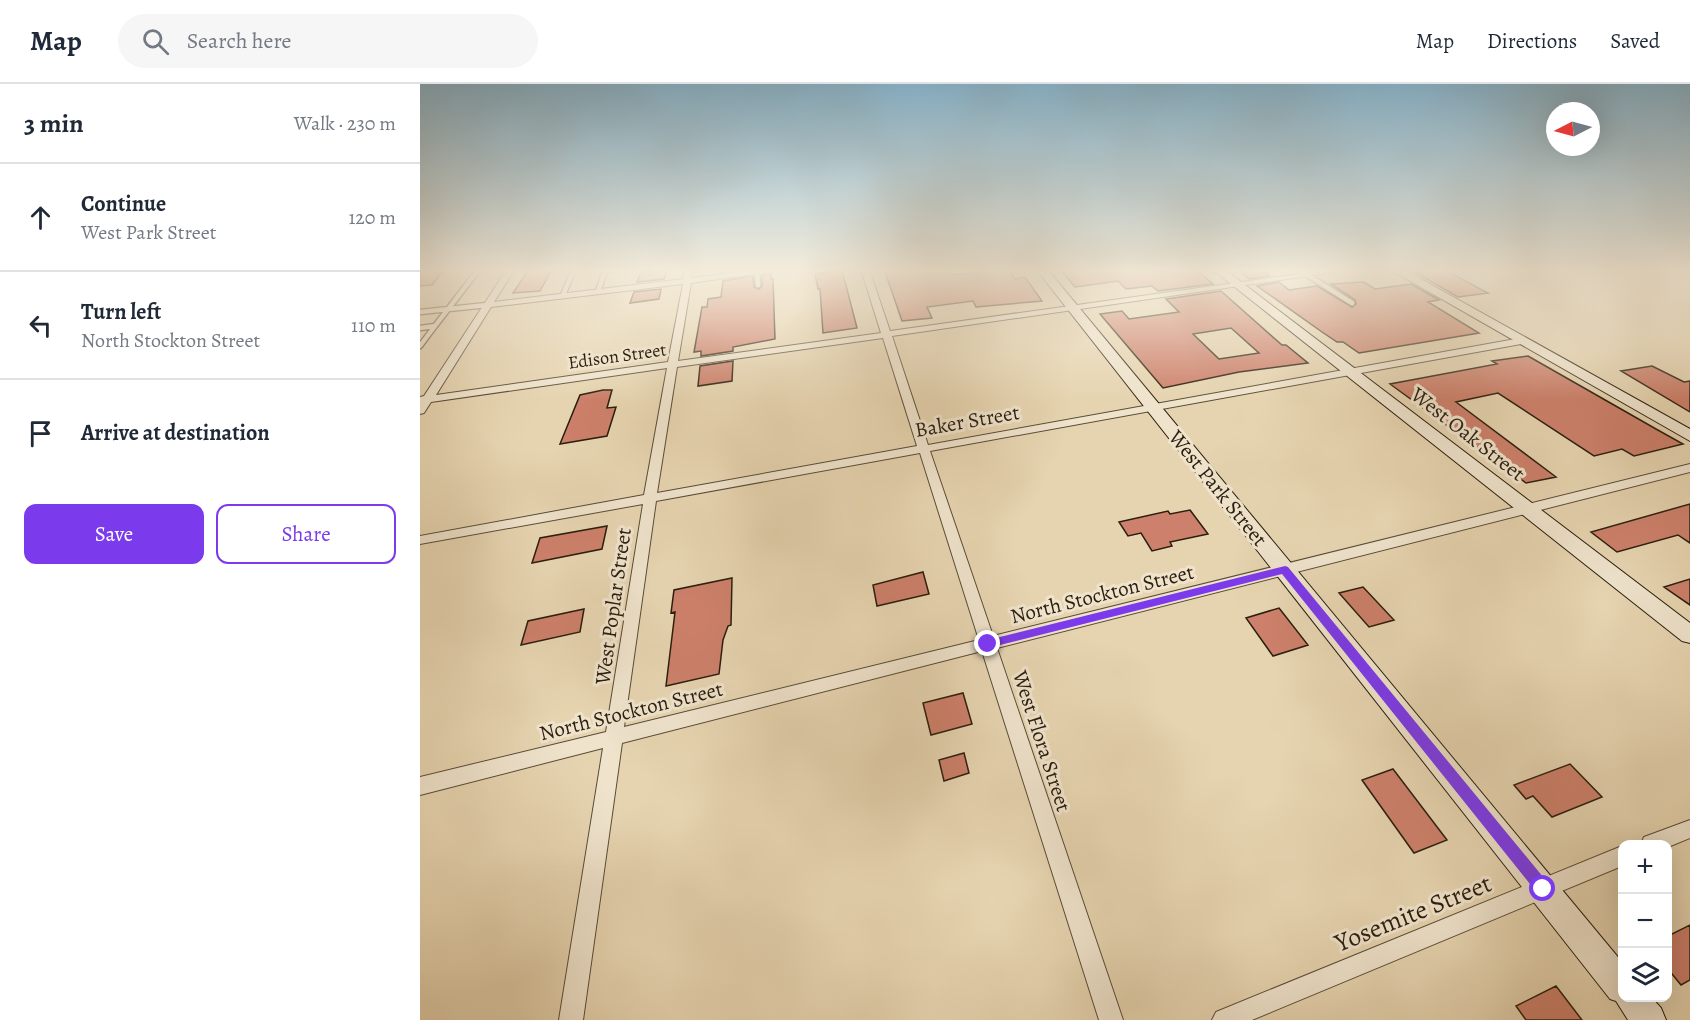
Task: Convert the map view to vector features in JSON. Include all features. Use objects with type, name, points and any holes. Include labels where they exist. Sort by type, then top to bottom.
[{"type":"street","points":[[420,411],[424,399],[482,313]]},
{"type":"street","name":"West Poplar Street","points":[[571,1020],[616,737],[650,499],[682,313]]},
{"type":"street","name":"West Flora Street","points":[[880,313],[1112,1020]]},
{"type":"street","name":"Edison Street","points":[[424,399],[1041,313]]},
{"type":"street","name":"West Park Street","points":[[1077,313],[1618,981]]},
{"type":"street","name":"West Oak Street","points":[[1274,313],[1690,635]]},
{"type":"street","points":[[1471,313],[1690,436]]},
{"type":"street","name":"Baker Street","points":[[420,540],[1521,341]]},
{"type":"street","name":"North Stockton Street","points":[[420,786],[1690,468]]},
{"type":"street","points":[[1661,840],[1690,829]]},
{"type":"street","name":"Yosemite Street","points":[[1224,1020],[1618,858]]},
{"type":"street","points":[[1634,1002],[1649,1020]]},
{"type":"lane","points":[[420,346],[445,313]]},
{"type":"lane","points":[[420,328],[435,326]]},
{"type":"building","points":[[701,313],[774,313],[775,339],[733,347],[733,351],[701,356],[701,351],[694,352]]},
{"type":"building","points":[[822,313],[853,313],[857,328],[823,333]]},
{"type":"building","points":[[899,313],[930,313],[932,318],[902,321]]},
{"type":"building","points":[[1123,313],[1129,319],[1174,313],[1245,313],[1282,345],[1286,345],[1308,363],[1239,372],[1163,388],[1100,314]],"holes":[[[1231,328],[1259,353],[1219,359],[1193,334]]]},
{"type":"building","points":[[1295,313],[1446,313],[1479,333],[1359,353],[1343,342],[1337,342]]},
{"type":"building","points":[[1528,356],[1683,444],[1634,456],[1622,449],[1594,456],[1498,393],[1456,402],[1556,477],[1526,483],[1390,384],[1497,364],[1492,361]]},
{"type":"building","points":[[733,361],[732,381],[698,386],[700,366]]},
{"type":"building","points":[[1652,366],[1684,382],[1690,381],[1690,412],[1621,371]]},
{"type":"building","points":[[612,390],[607,408],[616,407],[607,436],[560,444],[580,395]]},
{"type":"building","points":[[1690,504],[1690,543],[1678,535],[1617,552],[1591,532]]},
{"type":"building","points":[[1190,510],[1208,534],[1170,542],[1172,546],[1152,551],[1141,533],[1128,536],[1119,522],[1168,511],[1170,514]]},
{"type":"building","points":[[607,526],[602,549],[532,563],[540,538]]},
{"type":"building","points":[[923,572],[929,594],[877,606],[873,585]]},
{"type":"building","points":[[732,578],[731,625],[728,626],[723,640],[719,674],[666,686],[675,612],[671,613],[674,590]]},
{"type":"building","points":[[1690,579],[1690,605],[1664,587]]},
{"type":"building","points":[[1363,587],[1394,620],[1369,627],[1339,593]]},
{"type":"building","points":[[1279,608],[1308,645],[1273,656],[1246,618]]},
{"type":"building","points":[[584,609],[580,632],[521,645],[528,621]]},
{"type":"building","points":[[963,693],[972,724],[931,735],[923,703]]},
{"type":"building","points":[[964,753],[969,773],[944,781],[939,760]]},
{"type":"building","points":[[1570,764],[1602,797],[1552,817],[1533,796],[1526,799],[1514,785]]},
{"type":"building","points":[[1393,769],[1447,840],[1414,853],[1362,780]]},
{"type":"building","points":[[1690,925],[1690,980],[1681,985],[1672,974],[1672,934]]},
{"type":"building","points":[[1556,986],[1582,1020],[1526,1020],[1516,1006]]},
{"type":"route","points":[[988,644],[1285,570],[1543,889]]}]
